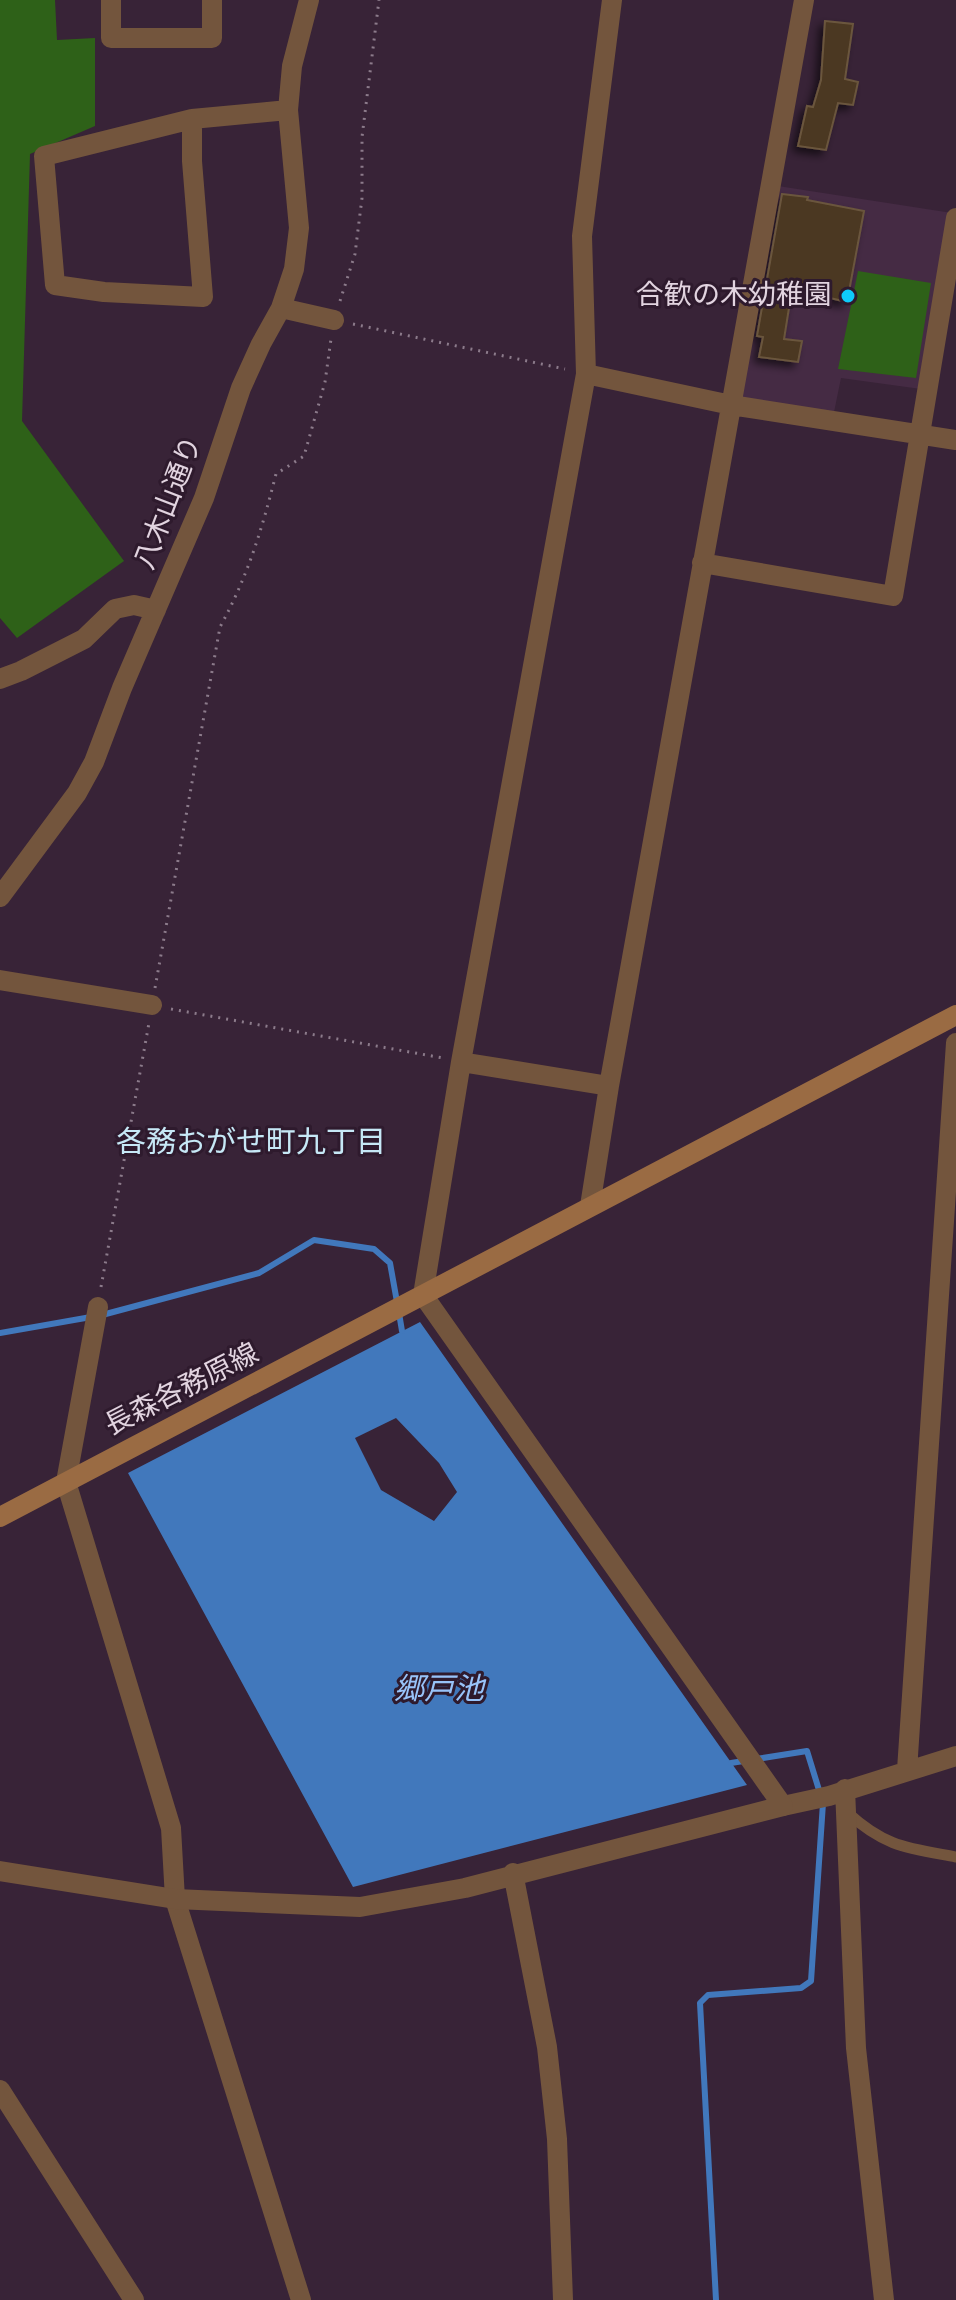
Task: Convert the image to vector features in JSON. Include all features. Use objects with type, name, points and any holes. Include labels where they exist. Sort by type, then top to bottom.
[{"type":"main road","name":"長森各務原線","points":[[0,1517],[956,1015]]},
{"type":"street","points":[[111,0],[111,38],[212,38],[212,0]]},
{"type":"street","name":"八木山通り","points":[[2,893],[77,793],[88,772],[204,498],[241,388],[281,308],[294,269],[299,228],[288,110],[292,66],[309,0]]},
{"type":"street","points":[[612,0],[582,236],[586,374],[461,1062],[406,1304],[759,1773],[793,1804]]},
{"type":"street","points":[[590,1206],[804,0]]},
{"type":"street","points":[[192,119],[192,161],[203,297],[104,292],[55,285],[44,156],[192,119],[288,110]]},
{"type":"street","points":[[702,563],[893,596],[956,218]]},
{"type":"street","points":[[281,308],[334,320]]},
{"type":"street","points":[[586,374],[731,405],[956,440]]},
{"type":"street","points":[[0,679],[84,639],[115,609],[134,605],[156,610]]},
{"type":"street","points":[[0,980],[152,1005]]},
{"type":"street","points":[[907,1770],[956,1043]]},
{"type":"street","points":[[461,1062],[609,1086]]},
{"type":"street","points":[[96,1316],[66,1482],[171,1828],[175,1899],[301,2300]]},
{"type":"street","points":[[0,1871],[175,1899],[360,1907],[465,1888],[513,1873],[837,1793],[956,1756]]},
{"type":"street","points":[[837,1793],[847,1813],[856,2048],[884,2300]]},
{"type":"street","points":[[513,1873],[547,2047],[557,2139],[563,2300]]},
{"type":"street","points":[[0,2090],[134,2300]]},
{"type":"lane","points":[[847,1813],[870,1833],[897,1846],[956,1857]]},
{"type":"path","points":[[96,1316],[220,627],[239,594],[258,544],[276,474],[304,456],[325,382],[334,320],[355,254],[362,198],[362,137],[379,0]]},
{"type":"path","points":[[334,320],[586,374]]},
{"type":"path","points":[[152,1005],[461,1062]]},
{"type":"shaded area","name":"合歓の木幼稚園","points":[[778,186],[952,213],[921,389],[841,378],[833,417],[740,403]]},
{"type":"green space","points":[[0,0],[55,0],[57,40],[95,38],[95,126],[30,154],[22,421],[124,561],[17,638],[0,618]]},
{"type":"green space","points":[[858,271],[931,283],[916,378],[838,369]]},
{"type":"water","name":"郷戸池","points":[[420,1322],[747,1785],[353,1887],[128,1473]],"holes":[[[396,1418],[439,1463],[457,1492],[434,1521],[381,1490],[355,1438]]]},
{"type":"building","points":[[825,21],[853,24],[845,79],[858,82],[853,105],[838,103],[826,150],[798,146],[807,106],[813,107],[821,80]]},
{"type":"building","points":[[782,194],[864,211],[847,302],[792,289],[784,339],[802,341],[798,362],[759,357],[763,337],[757,336]]},
{"type":"waterway","points":[[102,1315],[259,1273],[314,1240],[374,1249],[390,1263],[397,1302]]},
{"type":"waterway","points":[[399,1313],[402,1331]]},
{"type":"waterway","points":[[0,1333],[91,1317]]},
{"type":"waterway","points":[[716,2300],[700,2003],[708,1995],[801,1988],[811,1981],[823,1803],[807,1751],[731,1763]]},
{"type":"place","name":"合歓の木幼稚園","points":[[848,296]]},
{"type":"district","name":"各務おがせ町九丁目","points":[[251,1143]]}]
